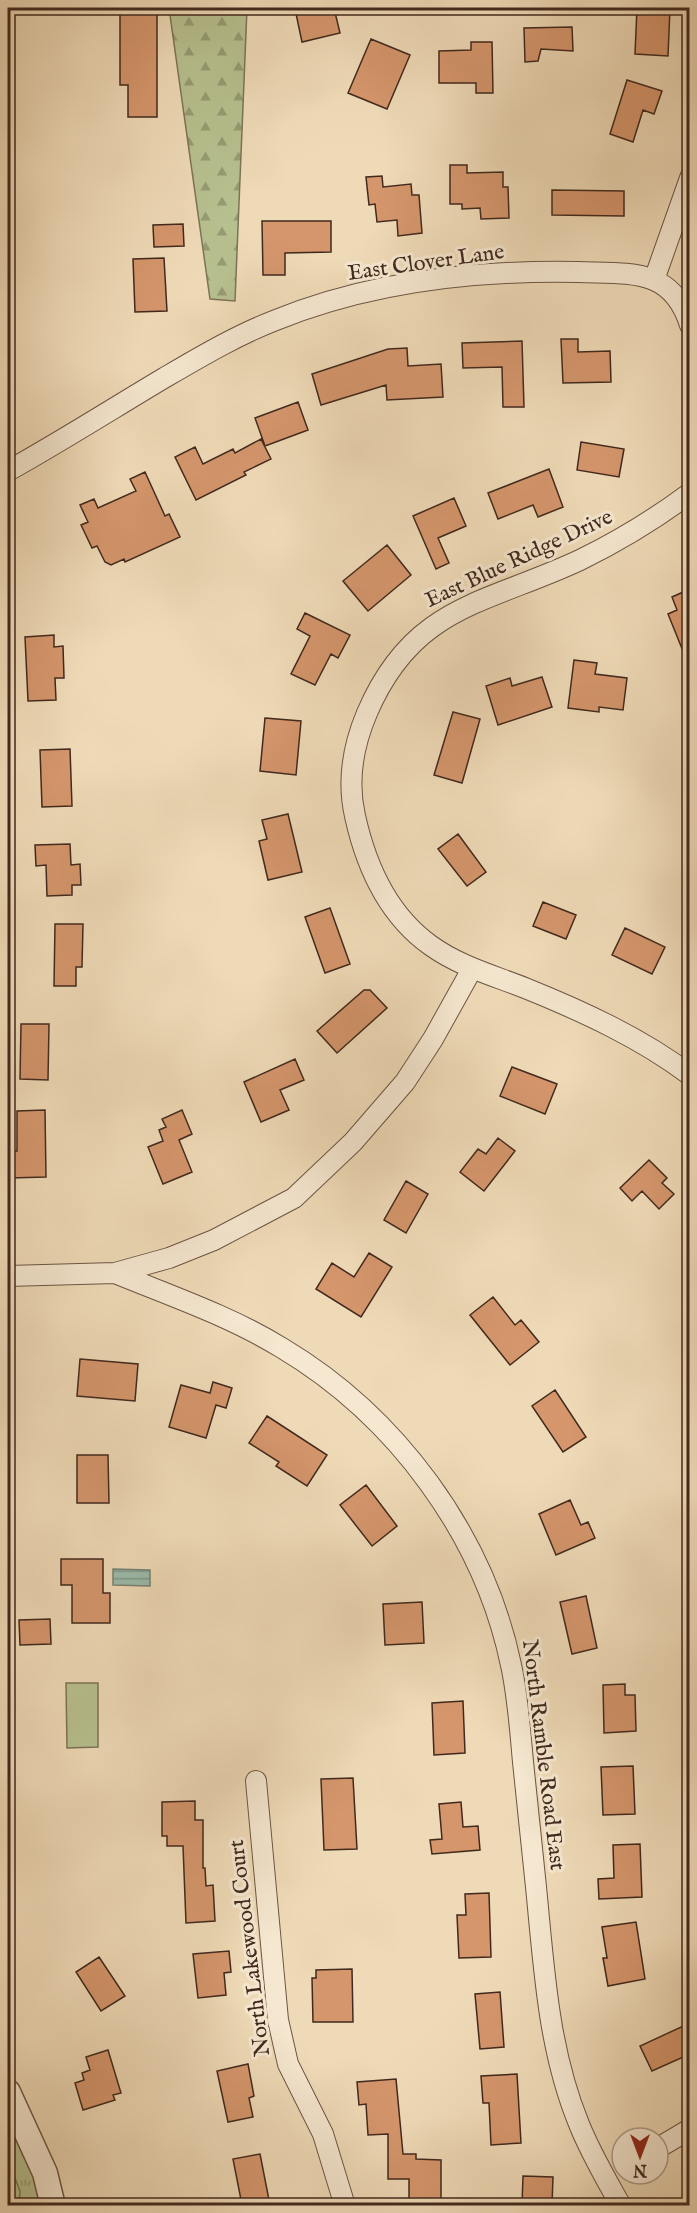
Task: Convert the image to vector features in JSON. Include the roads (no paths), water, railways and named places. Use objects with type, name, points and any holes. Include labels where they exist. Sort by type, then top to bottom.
[{"type":"street","points":[[654,280],[690,178]]},
{"type":"street","name":"East Clover Lane","points":[[8,471],[231,340],[276,320],[316,306],[386,288],[490,275],[572,272],[626,274],[654,280],[675,294],[690,325]]},
{"type":"street","name":"East Blue Ridge Drive","points":[[690,493],[645,525],[612,543],[577,561],[475,602],[423,633],[400,657],[379,687],[369,707],[359,732],[351,783],[353,807],[367,860],[378,885],[409,928],[430,945],[472,969],[601,1022],[637,1040],[690,1075]]},
{"type":"street","points":[[8,1276],[115,1273],[169,1258],[214,1240],[294,1198],[353,1142],[399,1090],[433,1039],[472,969]]},
{"type":"street","name":"North Ramble Road East","points":[[115,1273],[241,1325],[283,1348],[317,1371],[379,1423],[405,1452],[439,1496],[465,1540],[495,1604],[512,1666],[536,1889],[541,1959],[561,2071],[579,2124],[610,2167]]},
{"type":"street","name":"North Lakewood Court","points":[[256,1781],[282,2044],[294,2079],[323,2134],[345,2205]]},
{"type":"street","points":[[8,2092],[45,2173],[53,2205]]},
{"type":"street","points":[[670,2141],[690,2129]]},
{"type":"street","name":"North Ramble Road East","points":[[617,2186],[621,2205]]}]
